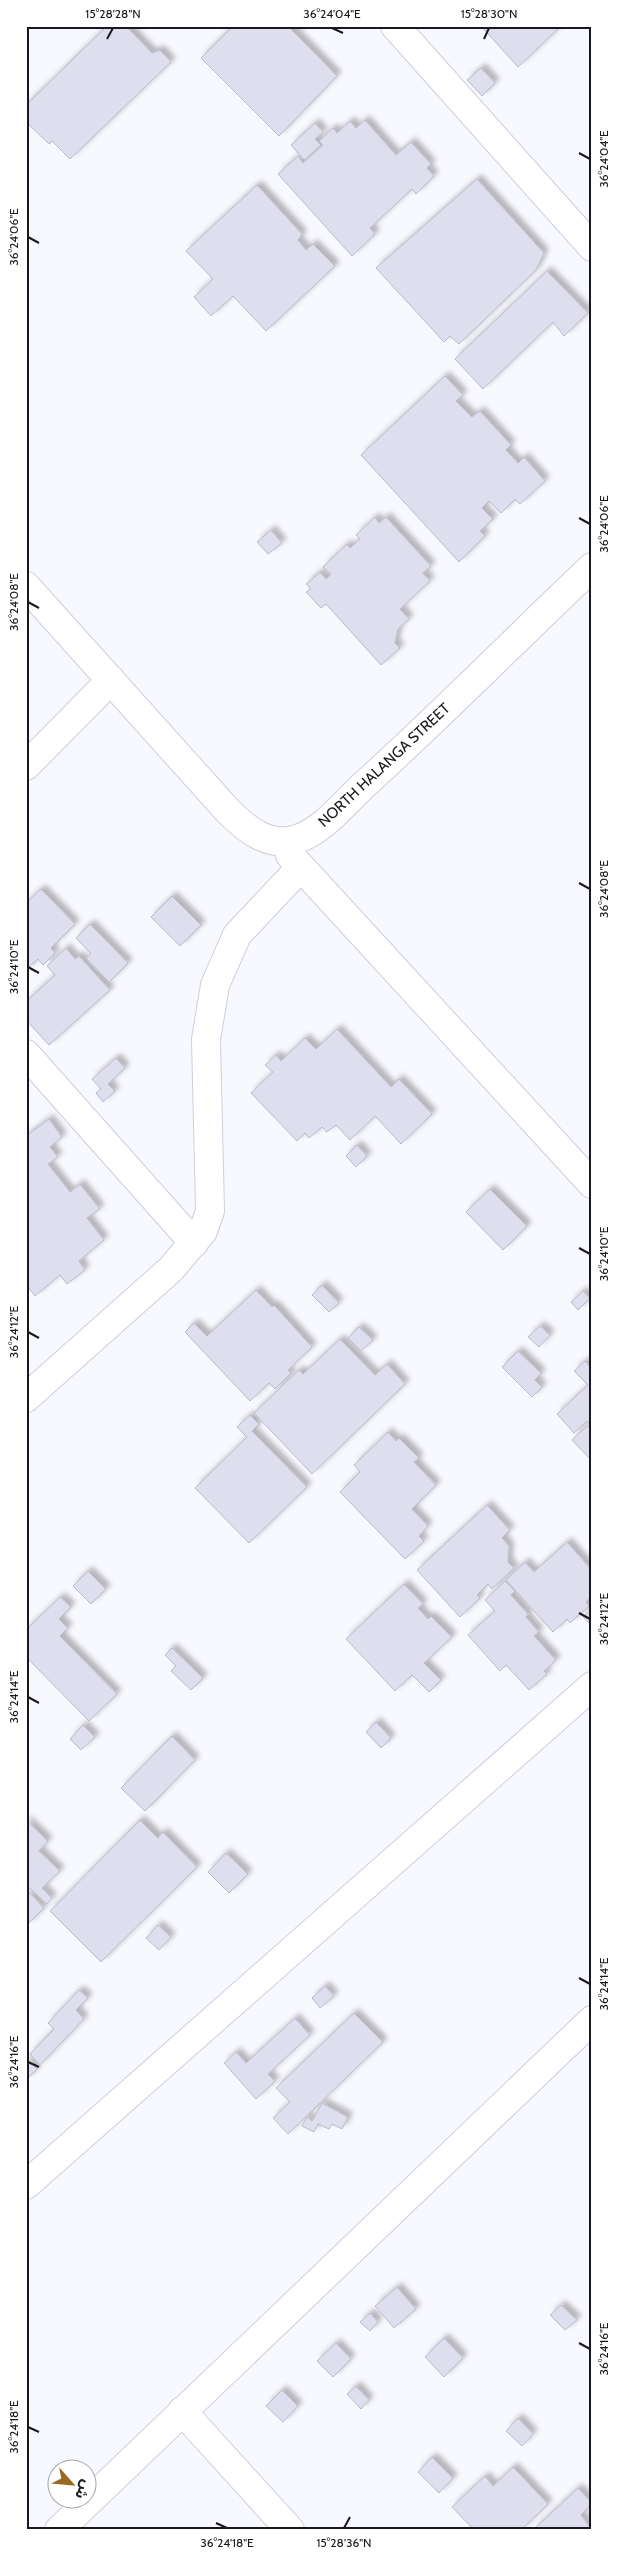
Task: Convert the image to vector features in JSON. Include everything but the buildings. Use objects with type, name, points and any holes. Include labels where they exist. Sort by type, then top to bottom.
[{"type":"street","points":[[395,26],[592,247]]},
{"type":"street","name":"NORTH HALANGA STREET","points":[[279,842],[298,838],[315,829],[381,770],[592,567]]},
{"type":"street","points":[[26,586],[245,828],[264,838],[279,842],[587,1167]]},
{"type":"street","points":[[26,766],[111,680]]},
{"type":"street","points":[[26,1398],[171,1269],[203,1231],[210,1211],[206,1039],[215,985],[237,935],[302,867]]},
{"type":"street","points":[[26,1054],[194,1243]]},
{"type":"street","points":[[26,2184],[592,1686]]},
{"type":"street","points":[[59,2530],[592,2020]]},
{"type":"street","points":[[182,2411],[290,2530]]}]
